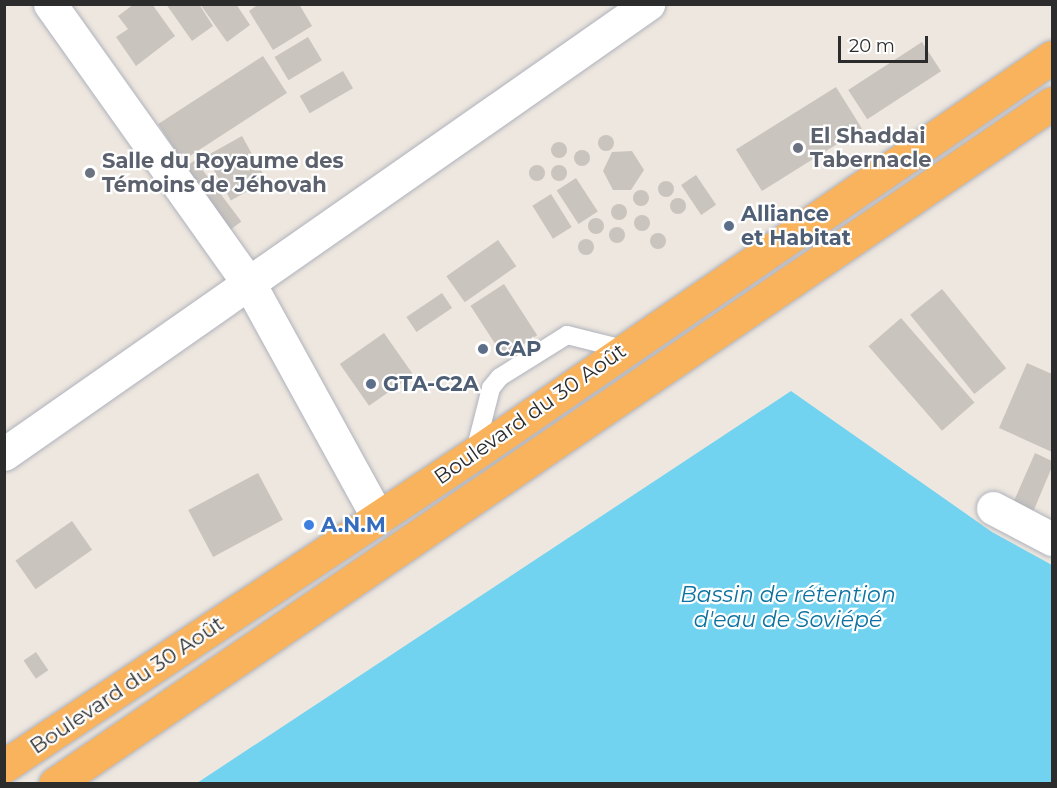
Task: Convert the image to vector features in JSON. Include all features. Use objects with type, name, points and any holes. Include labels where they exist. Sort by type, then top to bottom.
[{"type":"highway","name":"Boulevard du 30 Août","points":[[4,766],[474,454],[623,349],[1053,57]]},
{"type":"highway","name":"Boulevard du 30 Août","points":[[56,783],[642,378],[1053,103]]},
{"type":"highway","points":[[623,349],[642,378]]},
{"type":"highway","points":[[474,454],[490,483]]},
{"type":"street","points":[[4,454],[250,285],[648,4]]},
{"type":"street","points":[[58,7],[250,285],[378,518]]},
{"type":"street","points":[[993,507],[1053,539]]},
{"type":"lane","points":[[474,454],[491,388],[500,377],[567,335],[623,349]]},
{"type":"water","name":"Bassin de rétention d'eau de Soviépé","points":[[791,391],[992,532],[1052,565],[1052,783],[197,783]]},
{"type":"building","points":[[134,4],[152,4],[175,36],[136,66],[116,37],[128,29],[118,16]]},
{"type":"building","points":[[166,4],[199,4],[213,26],[192,41]]},
{"type":"building","points":[[200,4],[236,4],[250,25],[227,42]]},
{"type":"building","points":[[259,4],[299,4],[312,26],[273,50],[249,11]]},
{"type":"building","points":[[308,37],[322,60],[288,80],[275,57]]},
{"type":"building","points":[[922,42],[941,71],[867,119],[848,90]]},
{"type":"building","points":[[263,56],[287,93],[182,161],[158,124]]},
{"type":"building","points":[[343,71],[353,88],[310,113],[300,96]]},
{"type":"building","points":[[836,87],[862,129],[762,191],[736,150]]},
{"type":"building","points":[[603,135],[609,135],[614,143],[612,149],[603,151],[598,146],[598,140]]},
{"type":"building","points":[[242,136],[267,181],[231,200],[206,156]]},
{"type":"building","points":[[556,142],[562,142],[567,150],[565,156],[556,158],[551,153],[551,147]]},
{"type":"building","points":[[579,150],[585,150],[590,158],[588,164],[579,166],[574,161],[574,155]]},
{"type":"building","points":[[632,151],[644,170],[631,190],[613,190],[603,171],[612,152]]},
{"type":"building","points":[[195,160],[241,221],[222,236],[176,174]]},
{"type":"building","points":[[534,165],[540,165],[545,173],[543,179],[534,181],[529,176],[529,170]]},
{"type":"building","points":[[556,165],[562,165],[567,173],[565,179],[556,181],[551,176],[551,170]]},
{"type":"building","points":[[696,175],[716,205],[701,215],[681,185]]},
{"type":"building","points":[[576,178],[598,212],[578,224],[557,191]]},
{"type":"building","points":[[663,181],[669,181],[674,189],[672,195],[663,197],[658,192],[658,186]]},
{"type":"building","points":[[638,190],[644,190],[649,198],[647,204],[638,206],[633,201],[633,195]]},
{"type":"building","points":[[551,194],[572,227],[553,239],[532,206]]},
{"type":"building","points":[[675,198],[681,198],[686,206],[684,212],[675,214],[670,209],[670,203]]},
{"type":"building","points":[[616,204],[622,204],[627,212],[625,218],[616,220],[611,215],[611,209]]},
{"type":"building","points":[[639,215],[645,215],[650,223],[648,229],[639,231],[634,226],[634,220]]},
{"type":"building","points":[[593,218],[599,218],[604,226],[602,232],[593,234],[588,229],[588,223]]},
{"type":"building","points":[[614,227],[620,227],[625,235],[623,241],[614,243],[609,238],[609,232]]},
{"type":"building","points":[[655,233],[661,233],[666,241],[664,247],[655,249],[650,244],[650,238]]},
{"type":"building","points":[[583,239],[589,239],[594,247],[592,253],[583,255],[578,250],[578,244]]},
{"type":"building","points":[[498,240],[516,266],[465,302],[446,276]]},
{"type":"building","points":[[504,284],[537,335],[504,357],[470,306]]},
{"type":"building","points":[[942,289],[1006,368],[974,394],[910,315]]},
{"type":"building","points":[[442,293],[452,308],[416,332],[406,317]]},
{"type":"building","points":[[901,318],[974,403],[942,431],[869,346]]},
{"type":"building","points":[[384,333],[413,375],[369,406],[340,364]]},
{"type":"building","points":[[1027,363],[1052,374],[1052,452],[999,428]]},
{"type":"building","points":[[1035,453],[1052,461],[1052,467],[1033,512],[1013,503]]},
{"type":"building","points":[[258,473],[283,520],[213,557],[188,510]]},
{"type":"building","points":[[72,521],[92,550],[36,589],[15,561]]},
{"type":"building","points":[[36,652],[48,670],[36,679],[24,660]]},
{"type":"place","name":"El Shaddai Tabernacle","points":[[798,148]]},
{"type":"place","name":"Salle du Royaume des Témoins de Jéhovah","points":[[90,173]]},
{"type":"place","name":"Alliance et Habitat","points":[[729,226]]},
{"type":"place","name":"CAP","points":[[483,349]]},
{"type":"place","name":"GTA-C2A","points":[[371,384]]},
{"type":"place","name":"A.N.M","points":[[309,525]]}]
